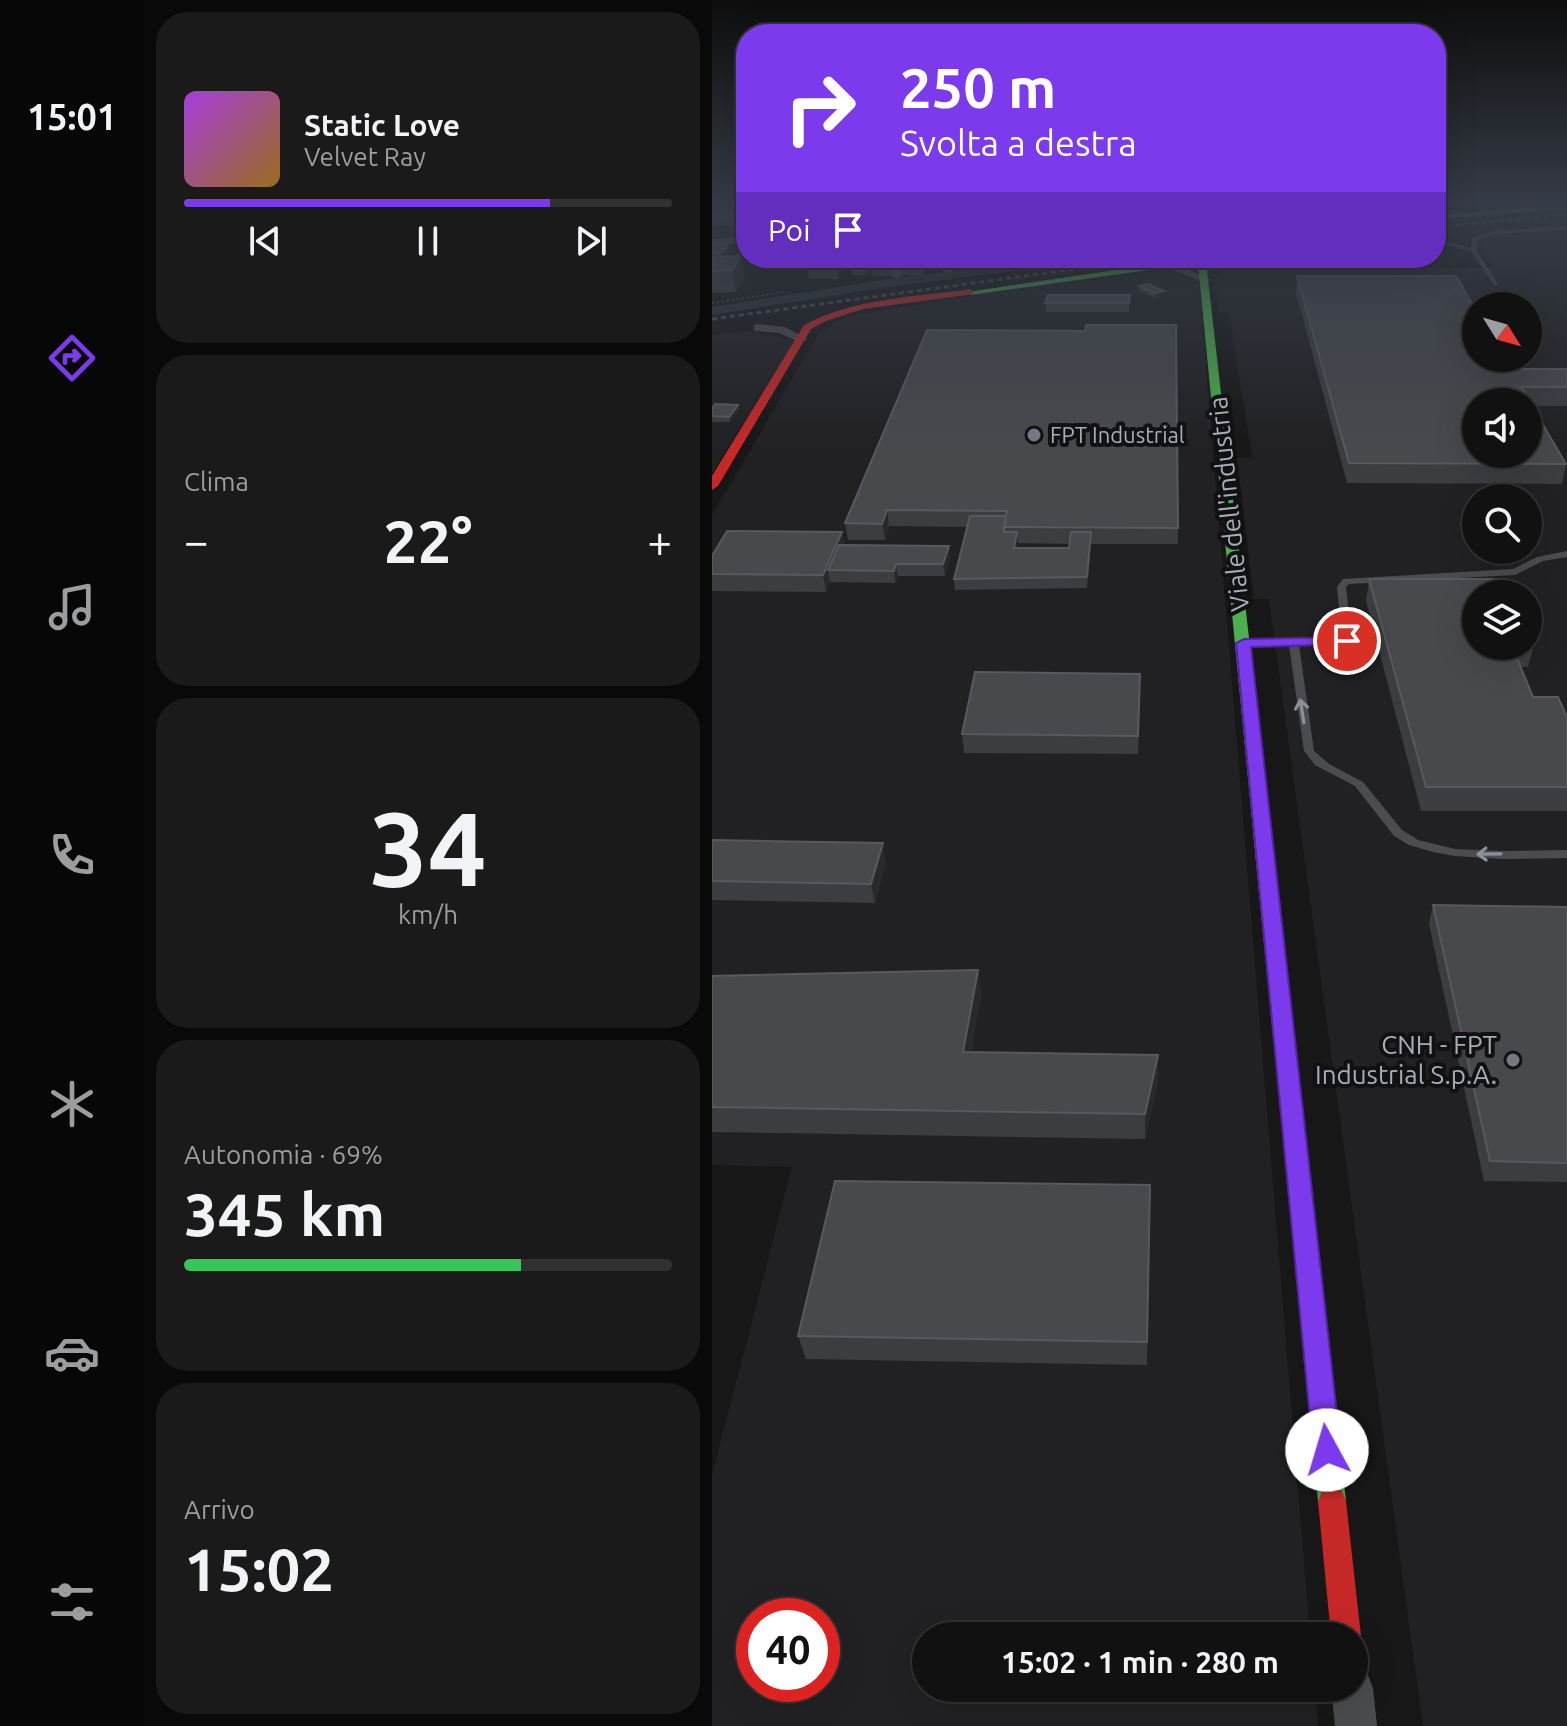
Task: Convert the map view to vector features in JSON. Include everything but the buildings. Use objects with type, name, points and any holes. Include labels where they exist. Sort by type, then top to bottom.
[{"type":"street","points":[[712,486],[816,319],[854,309],[1024,285]]},
{"type":"street","name":"Viale dell'industria","points":[[1206,285],[1345,1622]]},
{"type":"street","points":[[758,328],[781,330],[801,339]]},
{"type":"street","points":[[1353,1702],[1356,1726]]},
{"type":"lane","points":[[1244,643],[1347,641],[1341,587],[1346,581],[1515,572],[1528,562],[1549,555],[1567,554]]},
{"type":"lane","points":[[1294,643],[1309,751],[1316,763],[1358,784],[1397,832],[1415,843],[1469,854],[1567,854]]},
{"type":"path","points":[[712,303],[785,292]]},
{"type":"shaded area","points":[[1055,285],[1199,285],[1309,1622],[912,1622],[912,1702],[1316,1702],[1318,1726],[712,1726],[712,1475],[792,1167],[712,1165],[712,515],[819,333],[847,316],[1011,290]]},
{"type":"shaded area","points":[[1216,285],[1567,285],[1567,1726],[1423,1726],[1269,599],[1254,599],[1237,458],[1252,457],[1229,312],[1220,312]]},
{"type":"shaded area","points":[[749,331],[795,340],[712,473],[712,335]]},
{"type":"waterway","points":[[712,311],[878,285]]},
{"type":"railway","points":[[712,319],[962,285]]},
{"type":"traffic: fast","points":[[971,292],[1024,285]]},
{"type":"traffic: fast","points":[[1205,285],[1262,830]]},
{"type":"traffic: fast","points":[[1296,1158],[1332,1501]]},
{"type":"traffic: slow","points":[[1262,830],[1296,1158]]},
{"type":"traffic: jam","points":[[712,486],[807,327],[841,312],[863,307],[971,292]]},
{"type":"traffic: jam","points":[[1332,1501],[1345,1622]]},
{"type":"place","name":"FPT Industrial","points":[[1034,435]]},
{"type":"place","name":"CNH - FPT Industrial S.p.A.","points":[[1513,1060]]},
{"type":"route","points":[[1327,1450],[1244,643],[1347,641]]}]
